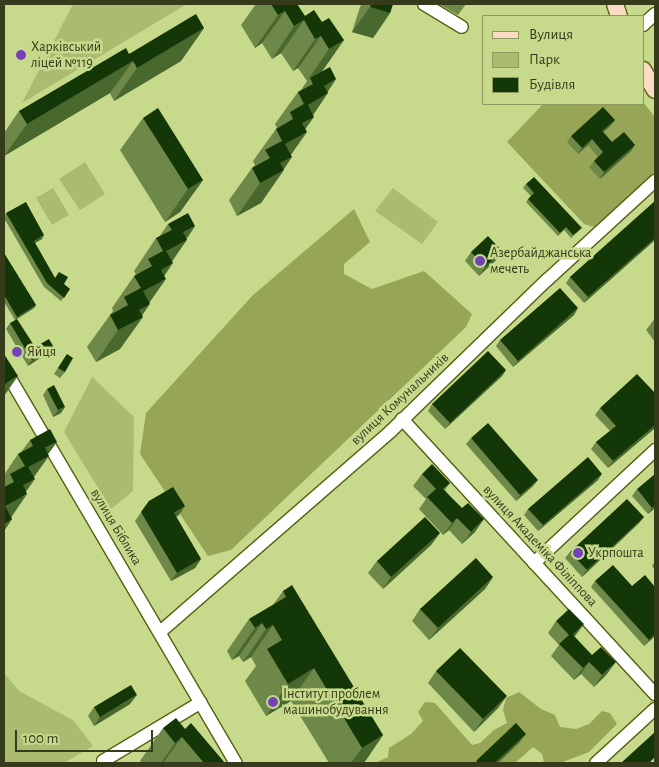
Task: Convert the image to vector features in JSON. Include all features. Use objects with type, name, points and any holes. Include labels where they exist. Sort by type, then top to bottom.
[{"type":"main road","points":[[644,72],[655,90]]},
{"type":"street","points":[[424,4],[462,27]]},
{"type":"street","points":[[644,24],[655,14]]},
{"type":"street","name":"вулиця Комунальників","points":[[160,632],[402,419],[546,280],[655,181]]},
{"type":"street","name":"вулиця Біблика","points":[[4,368],[236,763]]},
{"type":"street","name":"вулиця Академіка Філіппова","points":[[402,419],[655,694]]},
{"type":"street","points":[[534,563],[655,450]]},
{"type":"street","points":[[103,761],[201,702]]},
{"type":"street","points":[[596,763],[655,709]]},
{"type":"green space","points":[[73,4],[187,4],[22,103]]},
{"type":"green space","points":[[644,103],[655,117],[655,171],[597,228],[584,224],[507,142],[542,105],[644,105]]},
{"type":"green space","points":[[85,162],[105,194],[80,210],[59,179]]},
{"type":"green space","points":[[53,188],[69,215],[52,225],[36,198]]},
{"type":"green space","points":[[393,188],[438,222],[422,244],[375,211]]},
{"type":"green space","points":[[354,209],[370,242],[344,264],[344,274],[372,289],[424,271],[472,314],[466,327],[231,550],[208,556],[140,454],[146,413],[253,295]]},
{"type":"green space","points":[[92,377],[134,417],[133,491],[111,509],[64,432]]},
{"type":"green space","points":[[4,673],[19,691],[73,720],[93,746],[64,763],[4,763]]},
{"type":"green space","points":[[519,692],[541,709],[555,715],[560,727],[576,729],[589,724],[602,711],[610,713],[617,724],[589,752],[560,763],[544,763],[542,754],[533,747],[515,763],[375,763],[388,757],[389,748],[411,734],[423,721],[418,712],[425,702],[435,703],[472,745],[480,743],[494,730],[507,723],[503,710],[506,698]]},
{"type":"building","points":[[271,4],[297,4],[305,16],[314,10],[322,22],[329,18],[344,40],[329,49],[321,36],[315,39],[304,20],[294,26],[285,11],[278,15]]},
{"type":"building","points":[[371,4],[393,4],[390,13],[370,7]]},
{"type":"building","points":[[196,14],[204,28],[137,68],[133,61],[27,124],[19,111],[126,48],[129,54]]},
{"type":"building","points":[[330,67],[336,79],[324,86],[328,93],[308,105],[314,117],[302,123],[307,132],[285,144],[292,157],[280,163],[284,170],[260,183],[252,168],[270,158],[265,150],[282,141],[276,129],[293,119],[290,112],[304,104],[298,92],[313,84],[310,78]]},
{"type":"building","points":[[603,107],[615,120],[602,131],[612,142],[624,132],[635,145],[604,172],[594,161],[603,152],[592,139],[582,148],[571,136]]},
{"type":"building","points":[[158,108],[203,180],[188,189],[143,118]]},
{"type":"building","points":[[534,177],[582,228],[573,235],[566,227],[560,233],[528,199],[534,193],[526,184]]},
{"type":"building","points":[[655,201],[655,238],[588,297],[570,277]]},
{"type":"building","points":[[26,202],[44,235],[34,241],[55,278],[59,272],[68,277],[64,284],[70,289],[64,298],[47,283],[6,213]]},
{"type":"building","points":[[188,213],[195,226],[183,232],[187,240],[166,251],[173,263],[161,270],[166,279],[143,291],[150,304],[139,310],[143,317],[118,330],[110,315],[128,305],[124,297],[141,288],[134,276],[152,266],[148,259],[163,251],[156,238],[172,230],[168,224]]},
{"type":"building","points":[[488,236],[502,251],[485,267],[471,252]]},
{"type":"building","points":[[4,253],[36,305],[17,317],[4,295]]},
{"type":"building","points":[[560,288],[578,308],[518,361],[500,340]]},
{"type":"building","points":[[17,319],[35,347],[49,339],[53,346],[32,360],[10,323]]},
{"type":"building","points":[[488,351],[506,370],[450,423],[432,404]]},
{"type":"building","points":[[4,354],[18,376],[4,385]]},
{"type":"building","points":[[67,354],[73,358],[65,372],[58,368]]},
{"type":"building","points":[[637,374],[655,393],[655,425],[613,461],[596,442],[616,426],[600,408]]},
{"type":"building","points":[[54,385],[65,407],[58,410],[47,389]]},
{"type":"building","points":[[488,423],[538,480],[520,495],[471,438]]},
{"type":"building","points":[[50,429],[57,442],[45,448],[49,456],[28,467],[35,479],[23,485],[27,494],[5,506],[12,519],[4,524],[4,487],[14,482],[10,474],[25,466],[18,454],[33,446],[30,440]]},
{"type":"building","points":[[588,457],[602,474],[543,525],[528,509]]},
{"type":"building","points":[[432,464],[450,483],[443,489],[462,508],[468,503],[484,519],[471,532],[457,518],[452,523],[427,497],[436,489],[422,474]]},
{"type":"building","points":[[655,474],[655,506],[652,508],[637,489]]},
{"type":"building","points":[[173,487],[185,506],[174,513],[201,559],[177,573],[141,512],[149,501]]},
{"type":"building","points":[[627,499],[644,517],[587,570],[570,552]]},
{"type":"building","points":[[425,517],[440,533],[391,577],[377,561]]},
{"type":"building","points":[[476,558],[493,577],[438,628],[420,609]]},
{"type":"building","points":[[613,565],[632,586],[645,575],[655,587],[655,634],[649,640],[595,581]]},
{"type":"building","points":[[292,585],[383,735],[362,748],[314,668],[288,684],[267,649],[282,640],[273,625],[266,629],[262,623],[255,628],[249,619],[286,597],[283,591]]},
{"type":"building","points":[[569,609],[584,624],[573,635],[592,655],[601,647],[616,662],[602,675],[589,662],[583,668],[559,644],[569,635],[556,621]]},
{"type":"building","points":[[460,648],[507,696],[483,719],[436,671]]},
{"type":"building","points":[[131,685],[137,695],[100,717],[94,707]]},
{"type":"building","points":[[176,718],[185,729],[191,723],[225,763],[204,763],[182,737],[175,743],[163,728]]},
{"type":"building","points":[[516,723],[526,734],[495,763],[479,763],[476,761]]},
{"type":"building","points":[[655,732],[655,757],[649,763],[621,763]]},
{"type":"place","name":"Харківський ліцей №119","points":[[21,55]]},
{"type":"place","name":"Азербайджанська мечеть","points":[[480,261]]},
{"type":"place","name":"Яйця","points":[[17,352]]},
{"type":"place","name":"Укрпошта","points":[[578,553]]},
{"type":"place","name":"Інститут проблем машинобудування","points":[[273,702]]}]
